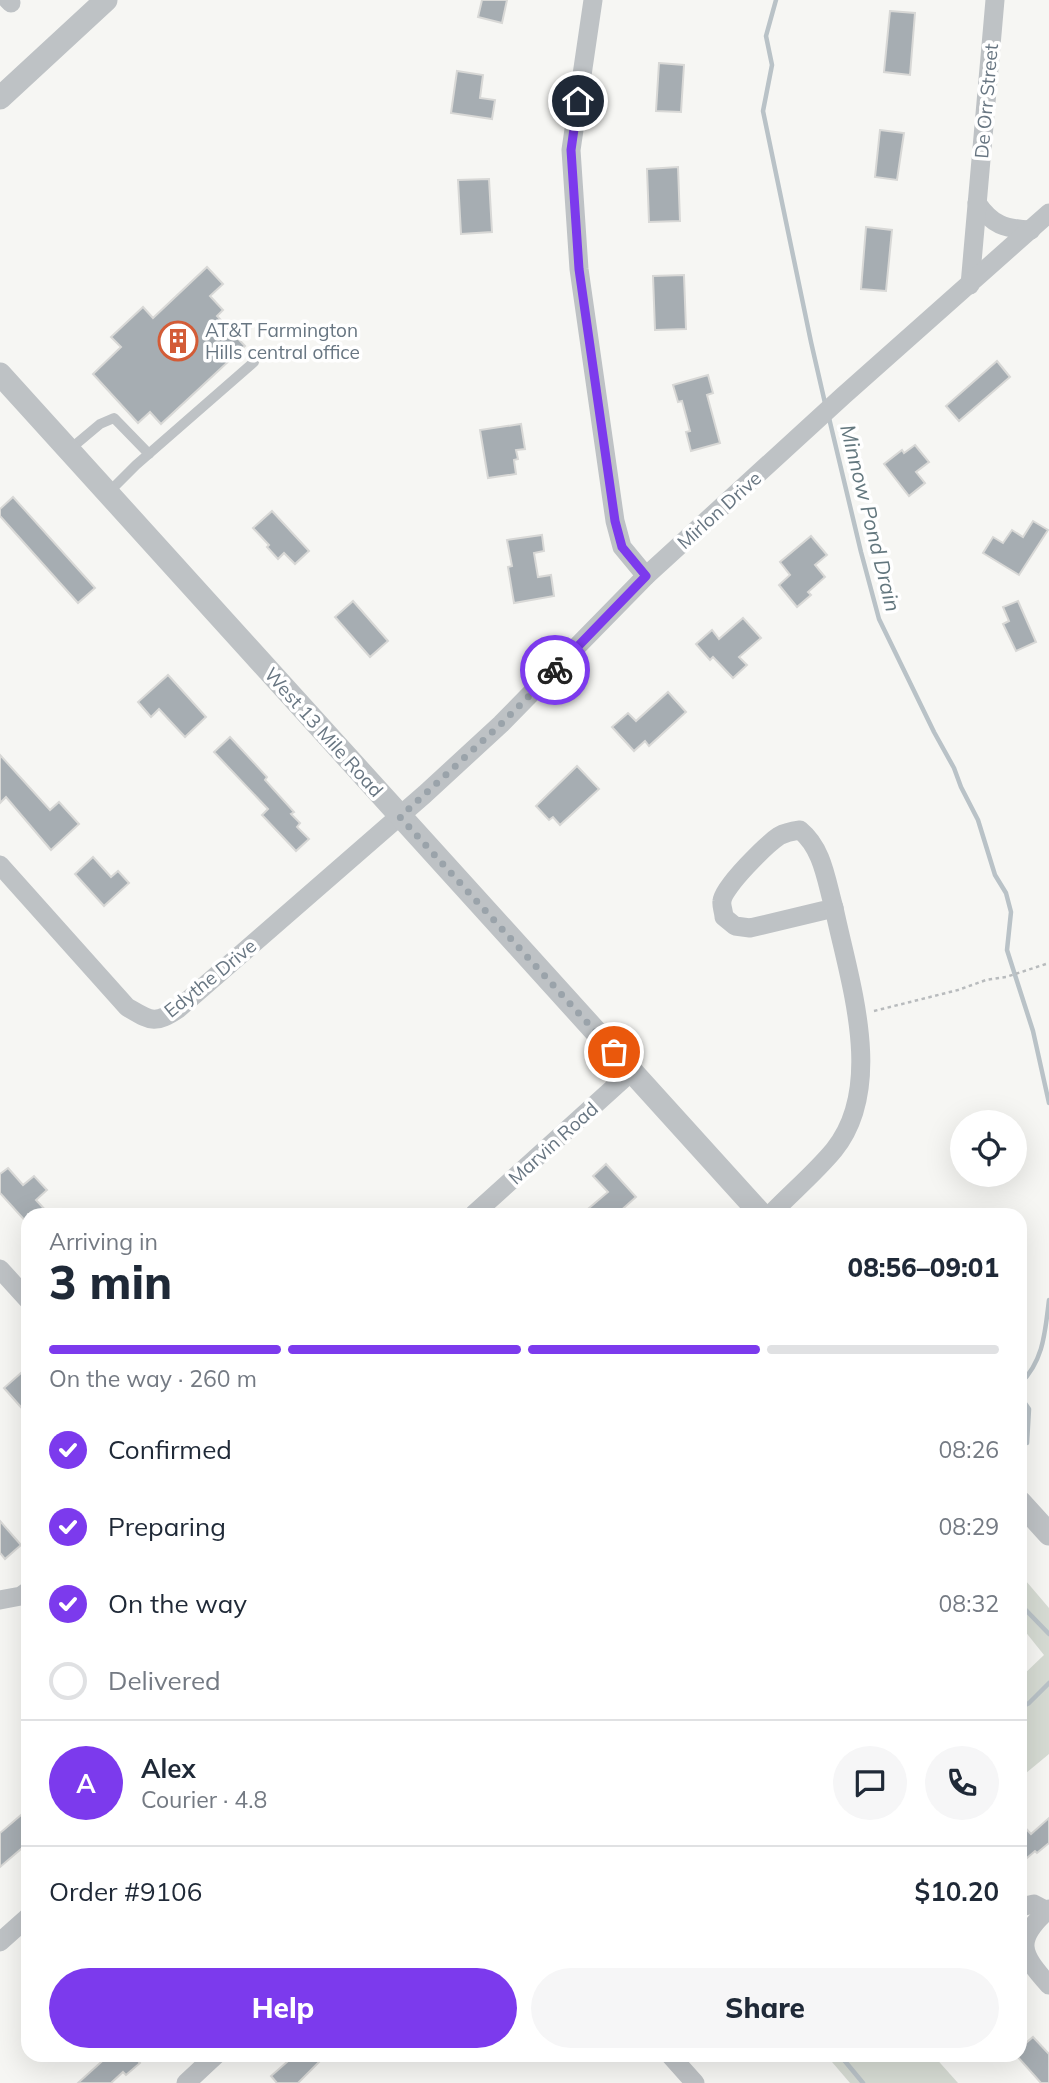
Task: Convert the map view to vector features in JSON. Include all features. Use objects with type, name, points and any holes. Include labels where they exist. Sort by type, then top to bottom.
[{"type":"street","points":[[0,98],[106,0]]},
{"type":"street","points":[[593,0],[571,150],[579,269],[615,521],[622,547],[646,576]]},
{"type":"street","name":"De Orr Street","points":[[970,285],[995,0]]},
{"type":"street","points":[[977,203],[995,222],[1006,228],[1031,230]]},
{"type":"street","name":"Mirlon Drive","points":[[400,817],[501,724],[646,576],[1049,213]]},
{"type":"street","name":"West 13 Mile Road","points":[[0,374],[756,1208]]},
{"type":"street","name":"Edythe Drive","points":[[0,865],[127,1007],[148,1020],[163,1019],[178,1009],[400,817]]},
{"type":"street","points":[[777,1208],[835,1149],[856,1110],[861,1064],[856,1015],[834,908],[816,848],[810,838],[800,830],[778,837],[726,889],[722,901],[724,917],[735,926],[750,928],[834,908]]},
{"type":"street","name":"Marvin Road","points":[[481,1208],[631,1072]]},
{"type":"street","points":[[0,1269],[21,1292]]},
{"type":"street","points":[[1027,1510],[1049,1534]]},
{"type":"street","points":[[0,1600],[21,1596]]},
{"type":"street","points":[[1027,1905],[1034,1904],[1048,1910],[1037,1920],[1027,1935]]},
{"type":"street","points":[[0,1942],[21,1923]]},
{"type":"street","points":[[1027,1971],[1049,1985]]},
{"type":"street","points":[[186,2083],[208,2062]]},
{"type":"street","points":[[676,2062],[695,2083]]},
{"type":"lane","points":[[108,493],[254,362]]},
{"type":"lane","points":[[69,450],[100,424],[114,418],[149,454]]},
{"type":"path","points":[[856,1015],[958,990],[1049,963]]},
{"type":"shaded area","points":[[1027,1582],[1049,1608],[1049,1754],[1027,1772],[1027,1671],[1044,1655],[1027,1634]]},
{"type":"shaded area","points":[[832,2062],[939,2062],[958,2083],[850,2083]]},
{"type":"building","points":[[482,0],[507,0],[502,23],[478,17]]},
{"type":"building","points":[[890,11],[915,13],[910,75],[884,72]]},
{"type":"building","points":[[659,63],[684,65],[681,112],[656,111]]},
{"type":"building","points":[[457,71],[483,75],[480,98],[495,100],[492,119],[451,113]]},
{"type":"building","points":[[880,130],[904,133],[897,180],[875,177]]},
{"type":"building","points":[[678,167],[680,221],[649,222],[647,169]]},
{"type":"building","points":[[489,179],[492,232],[461,234],[458,180]]},
{"type":"building","points":[[866,227],[892,230],[886,291],[861,289]]},
{"type":"building","name":"AT&T Farmington Hills central office","points":[[207,267],[223,284],[210,296],[223,310],[217,316],[245,346],[161,424],[150,412],[138,423],[93,374],[121,347],[111,337],[143,307],[153,318]]},
{"type":"building","points":[[684,275],[686,329],[655,330],[653,276]]},
{"type":"building","points":[[997,361],[1010,377],[959,421],[946,406]]},
{"type":"building","points":[[708,375],[713,393],[707,395],[720,443],[691,451],[686,432],[690,431],[682,401],[678,402],[673,385]]},
{"type":"building","points":[[521,424],[525,449],[516,450],[516,474],[488,478],[480,430]]},
{"type":"building","points":[[915,445],[929,462],[916,472],[925,483],[909,496],[884,464],[902,450],[904,453]]},
{"type":"building","points":[[13,497],[95,588],[78,603],[0,516],[0,509]]},
{"type":"building","points":[[272,511],[309,551],[295,564],[284,553],[278,559],[253,528]]},
{"type":"building","points":[[1033,521],[1048,530],[1019,575],[983,553],[993,537],[1003,543],[1012,530],[1023,537]]},
{"type":"building","points":[[542,535],[544,551],[534,553],[538,577],[551,575],[554,596],[514,603],[507,540]]},
{"type":"building","points":[[811,536],[827,555],[815,565],[825,577],[808,592],[811,595],[797,607],[779,585],[790,575],[780,562]]},
{"type":"building","points":[[353,601],[388,641],[370,657],[335,617]]},
{"type":"building","points":[[1018,601],[1036,642],[1016,651],[1003,624],[1009,621],[1003,607]]},
{"type":"building","points":[[743,618],[761,638],[739,657],[747,665],[733,678],[713,657],[710,660],[696,644],[712,630],[719,639]]},
{"type":"building","points":[[168,675],[206,717],[185,737],[159,709],[151,717],[138,702]]},
{"type":"building","points":[[668,692],[686,712],[649,746],[645,741],[634,751],[612,727],[628,713],[636,721]]},
{"type":"building","points":[[230,737],[267,777],[265,780],[294,812],[291,814],[300,823],[297,827],[309,839],[296,851],[262,815],[268,809],[214,752]]},
{"type":"building","points":[[0,755],[50,810],[59,802],[79,824],[51,850],[6,797],[0,803]]},
{"type":"building","points":[[577,766],[599,789],[560,825],[553,817],[549,820],[536,806]]},
{"type":"building","points":[[93,857],[111,877],[118,871],[129,883],[104,906],[75,874]]},
{"type":"building","points":[[606,1164],[636,1197],[624,1208],[589,1208],[608,1192],[593,1176]]},
{"type":"building","points":[[8,1168],[23,1185],[34,1176],[47,1190],[36,1200],[43,1208],[21,1208],[21,1216],[0,1193],[0,1174]]},
{"type":"building","points":[[21,1373],[21,1407],[4,1388]]},
{"type":"building","points":[[0,1521],[21,1545],[5,1559],[0,1553]]},
{"type":"building","points":[[21,1815],[21,1849],[0,1867],[0,1833]]},
{"type":"building","points":[[1049,1818],[1049,1843],[1027,1858],[1027,1830],[1031,1834]]},
{"type":"building","points":[[1033,2037],[1049,2054],[1049,2083],[1041,2083],[1022,2062],[1027,2062],[1027,2042]]},
{"type":"building","points":[[101,2062],[140,2063],[126,2075],[123,2072],[111,2083],[78,2083]]},
{"type":"building","points":[[287,2062],[319,2062],[298,2083],[277,2083],[271,2076]]},
{"type":"waterway","name":"Minnow Pond Drain","points":[[776,0],[766,36],[772,65],[763,111],[825,403]]},
{"type":"waterway","name":"Minnow Pond Drain","points":[[829,418],[879,619],[954,768],[978,820],[995,875],[1006,893],[1011,912],[1007,950],[1033,1031],[1049,1103]]},
{"type":"waterway","name":"Minnow Pond Drain","points":[[1027,1376],[1039,1355],[1049,1300]]},
{"type":"waterway","name":"Minnow Pond Drain","points":[[1027,1406],[1027,1443]]},
{"type":"waterway","name":"Minnow Pond Drain","points":[[1027,1611],[1049,1634]]},
{"type":"waterway","name":"Minnow Pond Drain","points":[[1027,1704],[1049,1683]]},
{"type":"waterway","name":"Minnow Pond Drain","points":[[846,2062],[863,2083]]},
{"type":"way so far","points":[[555,670],[400,817],[614,1052]]},
{"type":"place","name":"AT&T Farmington Hills central office","points":[[178,341]]},
{"type":"route","points":[[555,670],[646,576],[622,547],[615,521],[579,269],[571,150],[578,101]]}]
